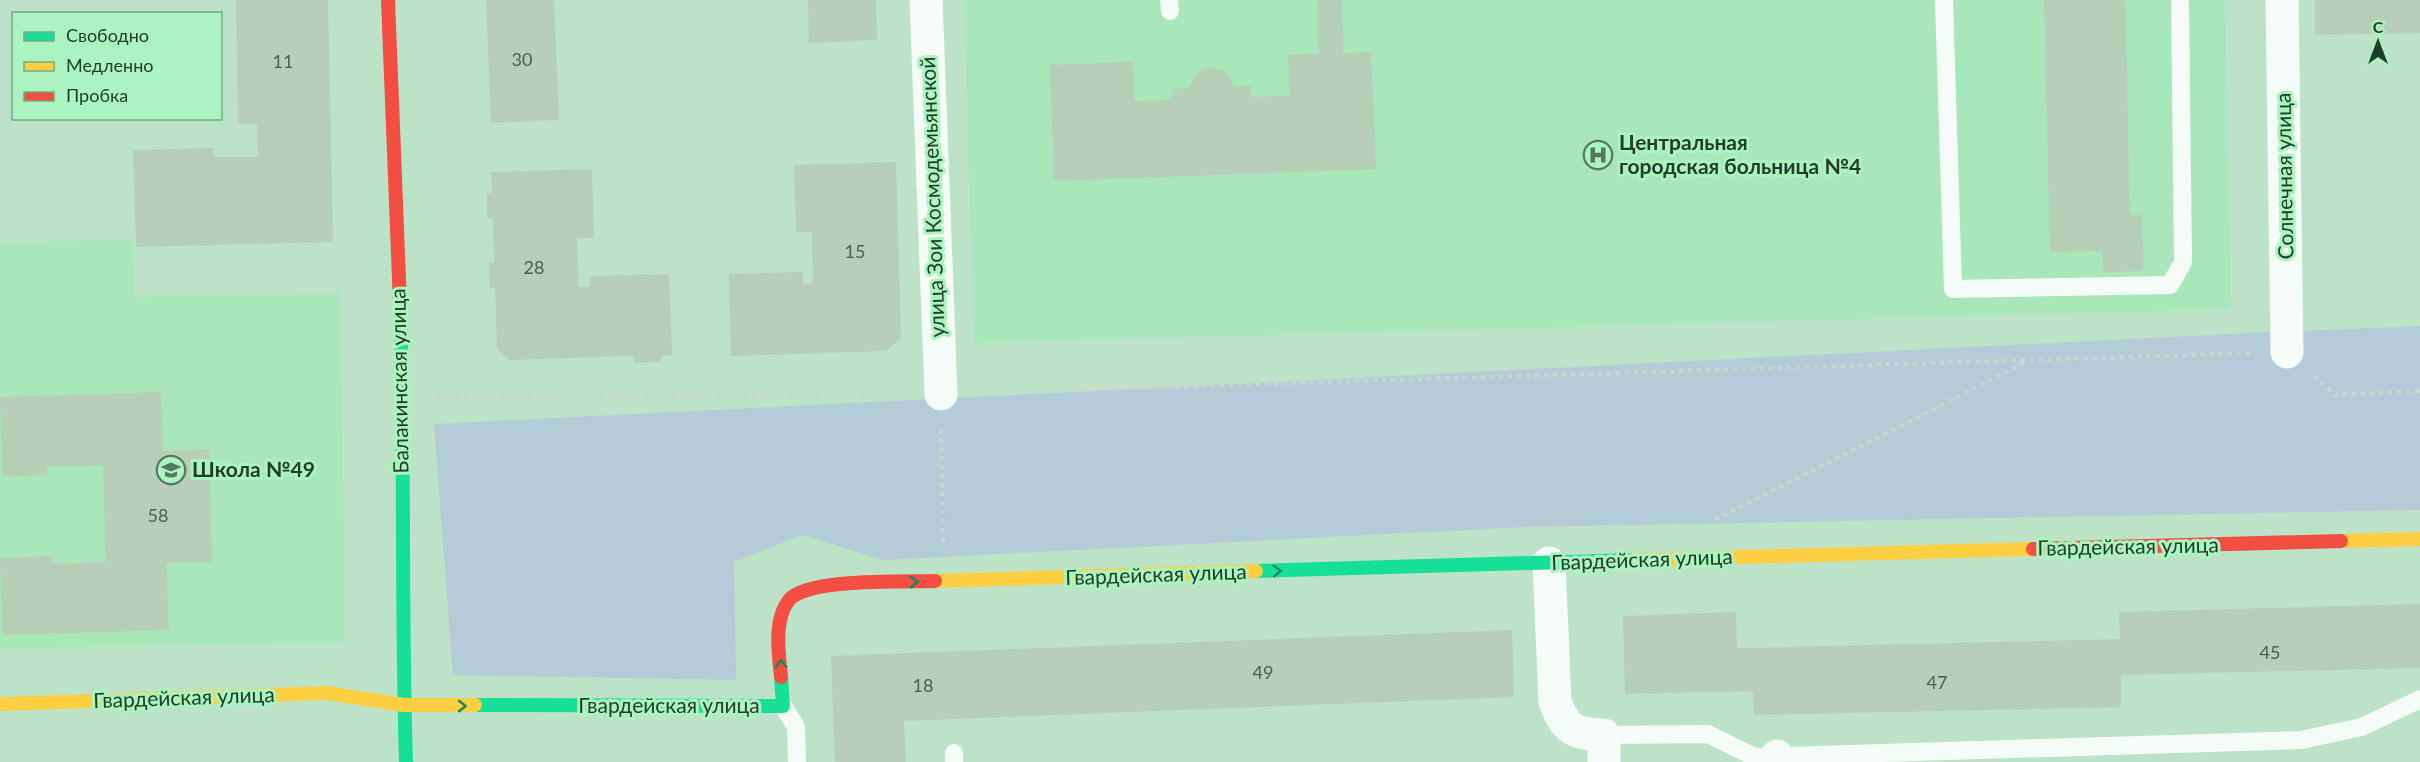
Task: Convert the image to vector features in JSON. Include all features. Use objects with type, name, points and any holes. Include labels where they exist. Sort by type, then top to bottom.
[{"type":"street","name":"Балакинская улица","points":[[388,0],[403,397],[400,439],[405,610],[406,762]]},
{"type":"street","name":"улица Зои Космодемьянской","points":[[926,0],[940,394]]},
{"type":"street","name":"Солнечная улица","points":[[2282,0],[2287,352]]},
{"type":"street","name":"Гвардейская улица","points":[[0,704],[327,693],[404,705],[783,706],[779,619],[789,599],[807,589],[837,584],[2420,539]]},
{"type":"street","points":[[1549,563],[1555,702],[1562,720],[1576,733],[1604,748]]},
{"type":"lane","points":[[1944,0],[1953,289],[2169,285],[2183,262],[2181,0]]},
{"type":"lane","points":[[1604,748],[1708,734],[1755,757],[1777,759],[2301,740],[2362,727],[2420,699]]},
{"type":"lane","points":[[783,706],[796,727],[797,762]]},
{"type":"path","points":[[403,397],[940,394],[2287,352],[2335,395],[2420,391]]},
{"type":"path","points":[[1711,522],[2029,360]]},
{"type":"path","points":[[940,394],[944,582]]},
{"type":"shaded area","name":"Центральная городская больница №4","points":[[964,0],[2225,0],[2231,309],[974,343]]},
{"type":"shaded area","name":"Школа №49","points":[[133,240],[134,297],[340,294],[345,643],[0,648],[0,242]]},
{"type":"shaded area","points":[[2420,326],[2420,510],[1525,527],[883,560],[802,535],[734,562],[736,680],[453,675],[434,424]]},
{"type":"building","points":[[236,0],[328,0],[333,242],[136,247],[133,150],[213,148],[214,157],[258,157],[257,124],[238,124]]},
{"type":"building","points":[[486,0],[554,0],[559,120],[491,123]]},
{"type":"building","points":[[808,0],[876,0],[877,40],[809,43]]},
{"type":"building","points":[[1317,0],[1342,0],[1343,53],[1371,52],[1376,169],[1054,181],[1050,65],[1133,62],[1134,101],[1172,100],[1172,89],[1189,88],[1196,74],[1211,67],[1226,72],[1234,87],[1251,86],[1251,97],[1290,96],[1288,55],[1318,54]]},
{"type":"building","points":[[2044,0],[2125,0],[2130,215],[2142,215],[2143,271],[2103,272],[2102,251],[2050,252]]},
{"type":"building","points":[[2315,0],[2420,0],[2420,33],[2315,35]]},
{"type":"building","points":[[896,162],[901,338],[886,351],[731,356],[729,274],[803,272],[803,284],[813,283],[812,232],[796,232],[794,165]]},
{"type":"building","points":[[592,169],[594,238],[577,238],[579,287],[590,287],[590,276],[669,274],[672,355],[661,356],[661,362],[634,363],[633,356],[509,360],[497,349],[495,288],[490,289],[489,263],[494,263],[493,218],[487,218],[487,193],[492,193],[491,172]]},
{"type":"building","points":[[161,392],[163,451],[209,449],[212,562],[166,563],[169,630],[3,635],[0,558],[51,556],[51,564],[106,562],[103,465],[46,467],[47,475],[3,477],[0,397]]},
{"type":"building","points":[[2420,604],[2420,668],[2121,675],[2121,707],[1754,715],[1753,691],[1625,694],[1623,616],[1736,612],[1737,648],[1752,648],[2120,639],[2119,612]]},
{"type":"building","points":[[1512,630],[1514,697],[904,721],[906,762],[835,762],[831,656]]},
{"type":"traffic: fast","points":[[400,305],[406,762]]},
{"type":"traffic: fast","points":[[1256,571],[1633,560]]},
{"type":"traffic: fast","points":[[475,705],[783,706],[781,677]]},
{"type":"traffic: slow","points":[[2341,541],[2420,539]]},
{"type":"traffic: slow","points":[[1633,560],[2033,549]]},
{"type":"traffic: slow","points":[[935,581],[1256,571]]},
{"type":"traffic: slow","points":[[0,704],[327,693],[404,705],[475,705]]},
{"type":"traffic: jam","points":[[388,0],[400,305]]},
{"type":"traffic: jam","points":[[2033,549],[2341,541]]},
{"type":"traffic: jam","points":[[781,677],[778,648],[781,617],[789,600],[799,593],[835,585],[935,581]]},
{"type":"place","name":"Центральная городская больница №4","points":[[1598,155]]},
{"type":"place","name":"Школа №49","points":[[171,470]]}]
